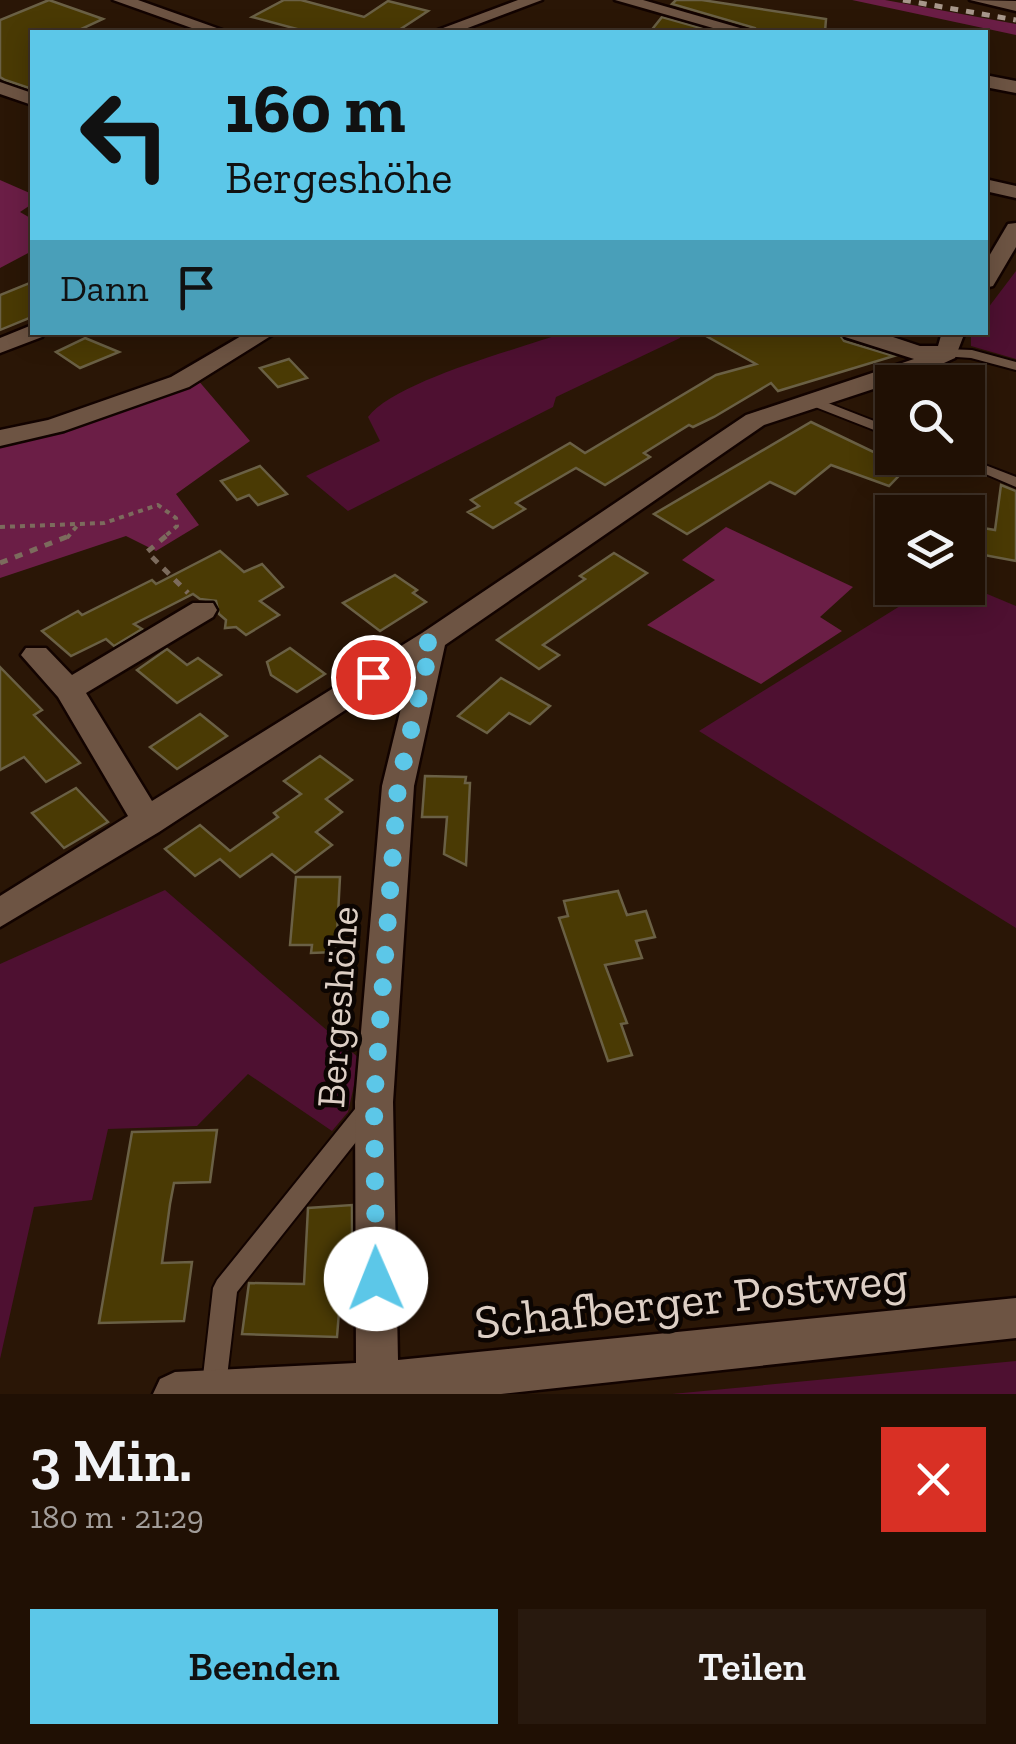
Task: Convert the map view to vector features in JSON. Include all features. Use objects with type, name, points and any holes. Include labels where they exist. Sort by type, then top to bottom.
[{"type":"street","points":[[121,0],[213,30]]},
{"type":"street","points":[[450,30],[534,0]]},
{"type":"street","points":[[622,0],[737,30]]},
{"type":"street","points":[[978,0],[1016,6]]},
{"type":"street","points":[[988,82],[1016,87]]},
{"type":"street","points":[[0,88],[30,100]]},
{"type":"street","points":[[0,111],[30,102]]},
{"type":"street","points":[[988,186],[1016,192]]},
{"type":"street","points":[[988,276],[1016,229]]},
{"type":"street","points":[[0,346],[30,334]]},
{"type":"street","points":[[0,438],[55,426],[180,382],[261,335]]},
{"type":"street","points":[[862,335],[918,353],[951,343]]},
{"type":"street","points":[[0,914],[432,640],[755,420],[914,368],[951,343]]},
{"type":"street","points":[[69,690],[203,610]]},
{"type":"street","name":"Bergeshöhe","points":[[377,1385],[374,1102],[398,786],[432,640]]},
{"type":"street","points":[[36,655],[69,690],[148,822]]},
{"type":"street","name":"Schafberger Postweg","points":[[194,1393],[377,1385],[432,1387],[1016,1318]]},
{"type":"lane","points":[[951,343],[972,354],[1016,366]]},
{"type":"lane","points":[[810,400],[875,426]]},
{"type":"lane","points":[[985,470],[1016,482]]},
{"type":"lane","points":[[194,1393],[224,1288],[374,1102]]},
{"type":"path","points":[[0,527],[87,528],[125,515],[147,513],[158,505],[176,518],[177,526],[147,552],[203,610]]},
{"type":"path","points":[[0,563],[66,539],[77,526]]},
{"type":"shaded area","points":[[852,0],[885,0],[1016,24],[1016,35]]},
{"type":"shaded area","points":[[0,180],[30,193],[30,205],[20,212],[30,218],[30,252],[0,268]]},
{"type":"shaded area","points":[[1016,271],[1016,359],[971,346],[971,335],[988,335],[988,308]]},
{"type":"shaded area","points":[[557,335],[681,335],[556,397],[553,407],[348,511],[306,476],[380,441],[368,417],[382,404],[460,367]]},
{"type":"shaded area","points":[[197,379],[250,441],[176,494],[199,525],[156,551],[126,536],[0,578],[0,444],[79,427]]},
{"type":"shaded area","points":[[726,527],[853,587],[820,617],[842,631],[761,684],[647,625],[715,580],[682,560]]},
{"type":"shaded area","points":[[985,593],[1016,606],[1016,928],[699,731],[902,605],[985,605]]},
{"type":"shaded area","points":[[165,890],[360,1059],[348,1112],[332,1131],[248,1074],[197,1126],[108,1129],[92,1200],[34,1207],[0,1359],[0,964]]},
{"type":"shaded area","points":[[1016,1361],[1016,1394],[672,1394]]},
{"type":"building","points":[[49,0],[103,19],[79,30],[30,30],[30,88],[0,77],[0,20]]},
{"type":"building","points":[[284,0],[301,0],[364,17],[388,1],[428,11],[399,30],[301,30],[252,17]]},
{"type":"building","points":[[676,0],[702,0],[826,19],[825,30],[756,30],[672,4]]},
{"type":"building","points":[[662,17],[708,30],[652,30]]},
{"type":"building","points":[[30,283],[30,318],[0,330],[0,295]]},
{"type":"building","points":[[704,335],[840,335],[844,341],[894,356],[778,391],[771,383],[714,417],[693,427],[689,425],[644,453],[650,457],[605,485],[576,468],[516,503],[525,509],[493,528],[468,512],[479,506],[471,500],[570,443],[585,453],[716,375],[756,364]]},
{"type":"building","points":[[85,338],[119,352],[80,368],[56,352]]},
{"type":"building","points":[[289,359],[307,378],[278,387],[260,368]]},
{"type":"building","points":[[811,422],[875,453],[875,475],[900,475],[889,486],[831,465],[795,494],[770,482],[687,534],[654,514]]},
{"type":"building","points":[[260,466],[287,494],[258,505],[249,495],[237,500],[221,481]]},
{"type":"building","points":[[1001,485],[1016,491],[1016,561],[985,555],[985,528],[995,530]]},
{"type":"building","points":[[220,551],[244,572],[262,564],[283,587],[260,601],[279,615],[246,635],[236,627],[225,628],[226,620],[219,614],[216,601],[193,594],[134,624],[142,629],[114,646],[106,639],[71,656],[42,631],[78,611],[82,615],[152,580],[156,584]]},
{"type":"building","points":[[614,553],[647,573],[543,645],[559,655],[539,669],[497,640],[585,579],[580,576]]},
{"type":"building","points":[[395,575],[417,590],[413,593],[426,602],[380,631],[343,603]]},
{"type":"building","points":[[290,648],[325,674],[297,692],[271,675],[267,662]]},
{"type":"building","points":[[167,649],[187,665],[198,658],[221,675],[177,703],[137,670]]},
{"type":"building","points":[[0,667],[42,710],[34,715],[80,763],[46,782],[24,757],[0,770]]},
{"type":"building","points":[[501,678],[550,706],[530,724],[509,713],[487,733],[458,716]]},
{"type":"building","points":[[200,714],[227,736],[177,769],[150,747]]},
{"type":"building","points":[[320,756],[352,780],[326,799],[342,812],[316,832],[332,845],[295,873],[272,854],[240,877],[220,859],[195,876],[165,849],[200,825],[230,851],[278,817],[274,813],[301,794],[284,781]]},
{"type":"building","points":[[425,776],[466,777],[465,783],[470,783],[466,865],[444,854],[447,817],[422,817]]},
{"type":"building","points":[[76,788],[108,822],[64,848],[32,813]]},
{"type":"building","points":[[296,877],[340,877],[336,952],[311,953],[312,945],[290,945]]},
{"type":"building","points":[[618,891],[627,915],[646,911],[655,937],[636,941],[642,958],[605,965],[627,1023],[621,1024],[632,1055],[608,1061],[559,918],[568,916],[564,901]]},
{"type":"building","points":[[217,1130],[210,1182],[174,1183],[170,1204],[162,1263],[192,1262],[184,1321],[99,1323],[132,1132]]},
{"type":"building","points":[[352,1205],[352,1286],[341,1286],[337,1337],[242,1334],[249,1283],[304,1284],[308,1208]]},
{"type":"railway","points":[[903,0],[1016,20]]},
{"type":"route","points":[[373,677],[432,640],[398,786],[374,1102],[376,1279]]}]
